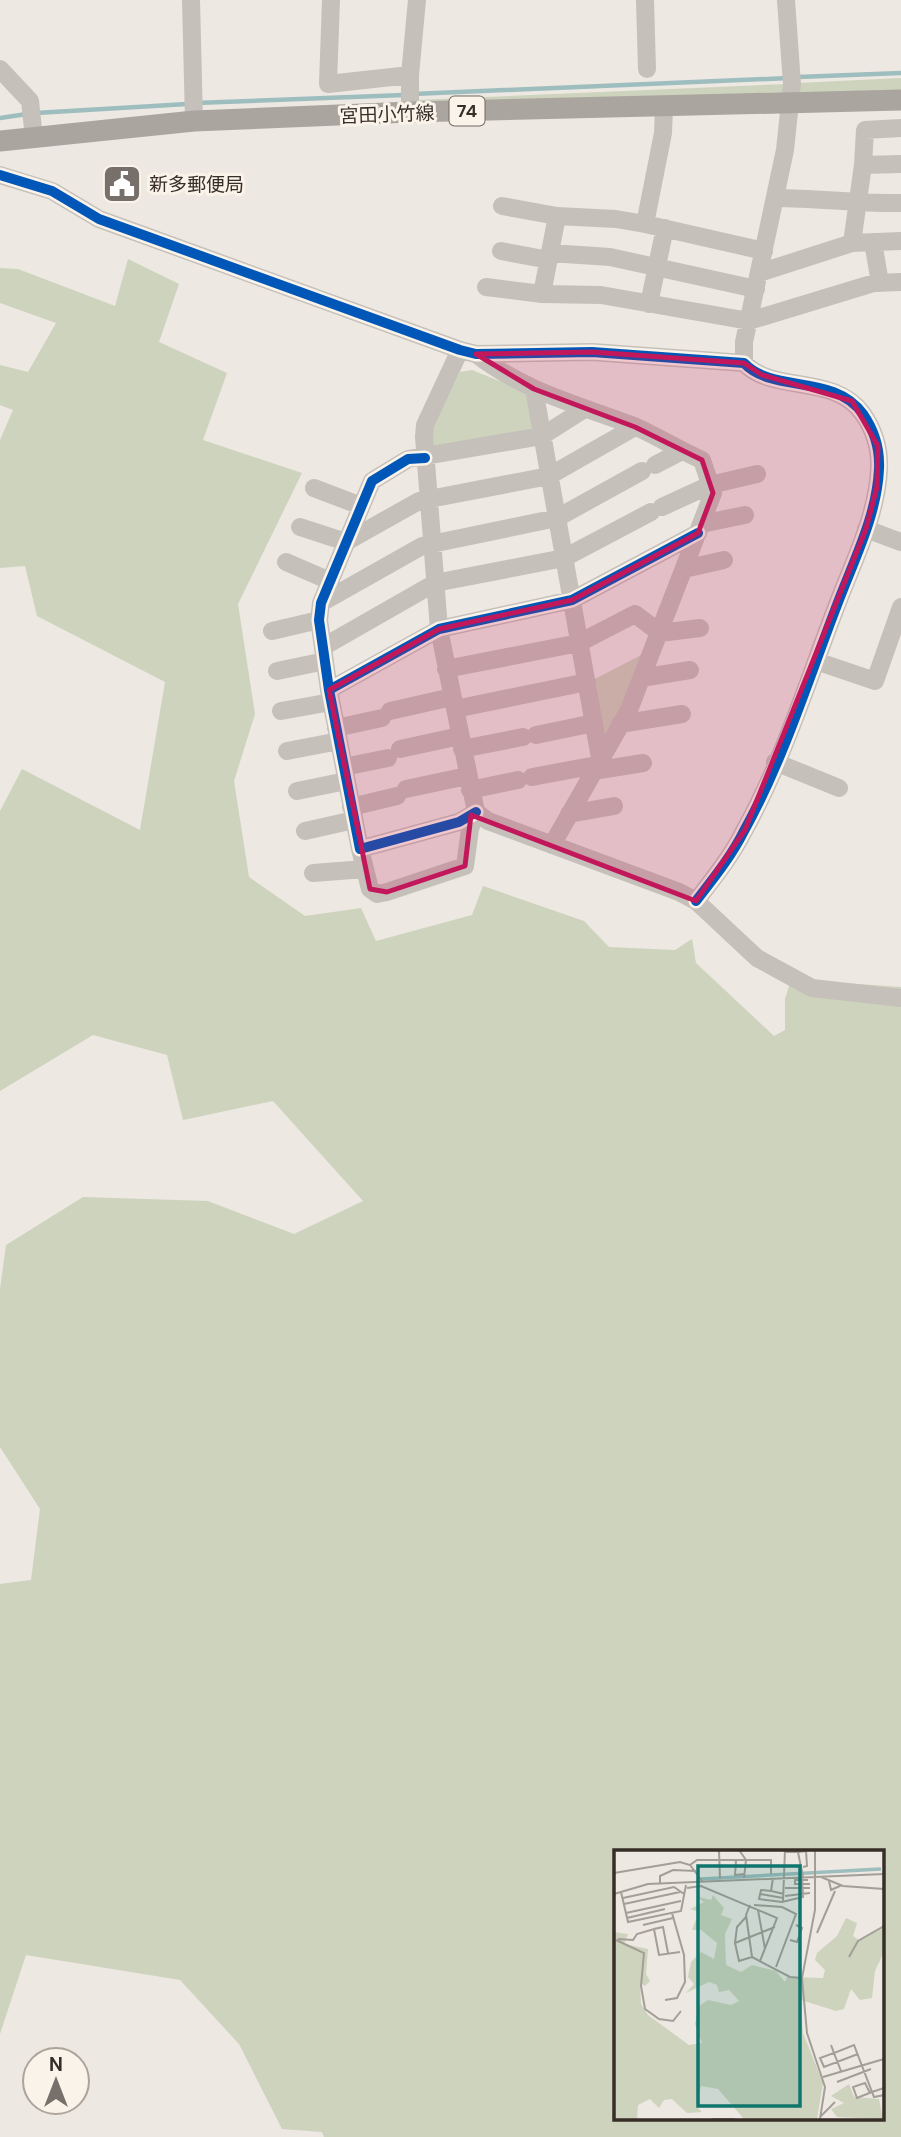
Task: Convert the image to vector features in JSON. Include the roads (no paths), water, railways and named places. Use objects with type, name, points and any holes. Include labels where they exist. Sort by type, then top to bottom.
[{"type":"main road","name":"宮田小竹線","points":[[0,141],[34,138],[194,108],[410,92],[664,108],[791,85],[901,100]]},
{"type":"street","points":[[191,0],[194,108]]},
{"type":"street","points":[[331,0],[328,84],[410,92],[417,0]]},
{"type":"street","points":[[645,0],[646,69]]},
{"type":"street","points":[[744,363],[744,342],[785,150],[791,85],[786,0]]},
{"type":"street","points":[[0,69],[30,102],[34,138]]},
{"type":"street","points":[[645,224],[663,132],[664,108]]},
{"type":"street","points":[[852,243],[865,130],[901,128]]},
{"type":"street","points":[[863,165],[901,164]]},
{"type":"street","points":[[0,175],[52,191],[99,219],[468,352],[500,373],[534,389],[583,410],[635,427],[702,460],[713,493],[660,633],[620,724],[552,845]]},
{"type":"street","points":[[776,198],[834,198],[857,204],[901,203]]},
{"type":"street","points":[[502,206],[556,216],[616,219],[764,251]]},
{"type":"street","points":[[542,294],[556,216]]},
{"type":"street","points":[[649,304],[665,228]]},
{"type":"street","points":[[501,251],[549,257],[610,257],[657,267],[757,281],[852,243],[901,241]]},
{"type":"street","points":[[873,242],[880,283]]},
{"type":"street","points":[[486,287],[542,294],[601,295],[749,321],[880,283],[901,282]]},
{"type":"street","points":[[468,352],[592,352],[744,363],[762,375],[834,392],[852,401],[863,413],[878,446],[879,467],[866,529],[816,661],[745,830],[696,901]]},
{"type":"street","points":[[468,352],[425,425],[425,458],[439,629],[476,812],[470,829],[465,866],[377,894],[370,889],[352,813],[330,696],[320,611],[361,506],[372,481],[408,459],[425,458],[542,436],[583,410]]},
{"type":"street","points":[[534,389],[594,723],[597,765]]},
{"type":"street","points":[[300,527],[346,542],[419,501],[549,476],[635,427]]},
{"type":"street","points":[[272,631],[320,611],[432,542],[557,518],[682,451]]},
{"type":"street","points":[[277,671],[324,654],[435,583],[564,558],[710,485],[757,474]]},
{"type":"street","points":[[314,488],[361,506]]},
{"type":"street","points":[[281,711],[330,696],[439,629],[572,600],[700,529],[745,515]]},
{"type":"street","points":[[866,529],[901,542]]},
{"type":"street","points":[[684,569],[724,560]]},
{"type":"street","points":[[286,562],[330,581]]},
{"type":"street","points":[[816,661],[875,681],[901,607]]},
{"type":"street","points":[[446,669],[579,643],[635,614],[660,633],[700,628]]},
{"type":"street","points":[[641,678],[690,670]]},
{"type":"street","points":[[287,751],[386,715],[587,682]]},
{"type":"street","points":[[620,724],[682,714]]},
{"type":"street","points":[[297,791],[394,753],[461,742],[529,736],[594,723]]},
{"type":"street","points":[[775,762],[839,788]]},
{"type":"street","points":[[305,831],[402,792],[525,779],[597,765],[643,763]]},
{"type":"street","points":[[569,814],[614,806]]},
{"type":"street","points":[[476,812],[488,821],[696,901],[757,958],[812,988],[901,998]]},
{"type":"street","points":[[360,849],[459,822],[476,812]]},
{"type":"street","points":[[313,873],[365,869]]},
{"type":"waterway","points":[[798,77],[901,73]]},
{"type":"waterway","points":[[413,94],[789,78]]},
{"type":"waterway","points":[[196,103],[404,95]]},
{"type":"waterway","points":[[36,113],[187,104]]},
{"type":"waterway","points":[[0,118],[27,114]]},
{"type":"place","name":"新多郵便局","points":[[122,184]]}]
